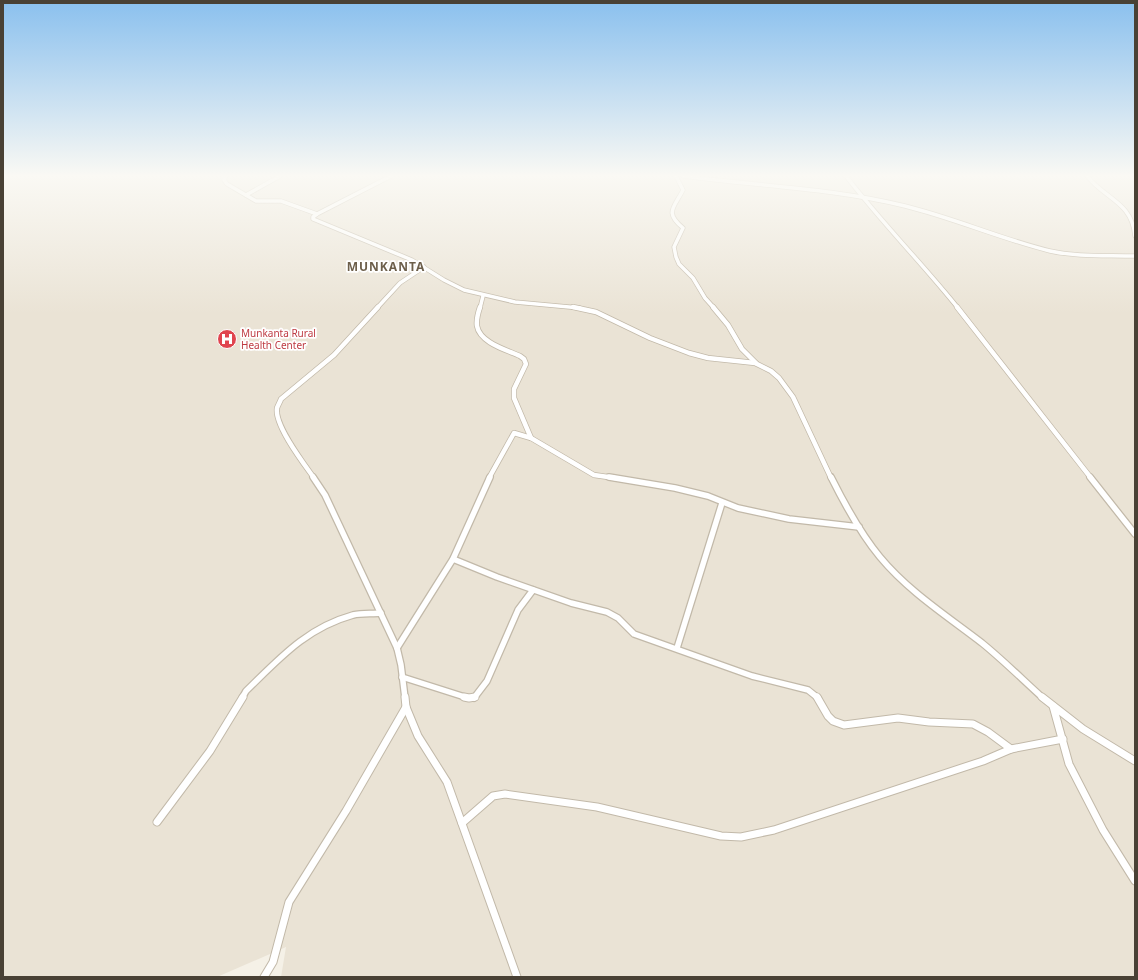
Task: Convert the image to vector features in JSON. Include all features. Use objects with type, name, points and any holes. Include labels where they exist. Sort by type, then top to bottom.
[{"type":"street","points":[[320,222],[370,242],[424,267],[451,285],[484,296],[594,312],[643,335],[698,356],[756,363],[764,366],[777,376],[787,388],[817,450],[859,527],[871,546],[889,567],[910,587],[994,654],[1053,706],[1098,739],[1135,761]]},
{"type":"street","points":[[676,222],[683,228],[674,247],[679,264],[693,278],[705,298],[728,325],[736,341],[756,363]]},
{"type":"street","points":[[883,222],[943,289],[1135,534]]},
{"type":"street","points":[[957,222],[1055,252],[1104,256],[1135,256]]},
{"type":"street","points":[[1132,222],[1134,225],[1135,236]]},
{"type":"street","points":[[424,267],[400,284],[334,355],[282,399],[277,409],[281,426],[289,442],[325,495],[397,648],[406,707],[418,736],[447,782],[517,977]]},
{"type":"street","points":[[484,296],[477,325],[479,333],[484,339],[520,356],[524,359],[526,364],[514,389],[514,398],[531,438]]},
{"type":"street","points":[[397,648],[453,559],[493,470],[514,433],[531,438],[594,474],[675,488],[708,496],[722,503],[745,510],[796,520],[859,527]]},
{"type":"street","points":[[677,648],[722,503]]},
{"type":"street","points":[[453,559],[497,578],[574,604],[612,613],[618,617],[628,630],[752,676],[808,690],[818,697],[828,716],[838,724],[844,725],[898,718],[929,722],[973,724],[988,732],[1011,748]]},
{"type":"street","points":[[402,677],[469,698],[474,698],[482,689],[518,609],[533,590]]},
{"type":"street","points":[[157,822],[210,751],[246,691],[279,659],[306,635],[317,629],[354,615],[381,612]]},
{"type":"street","points":[[1053,706],[1069,764],[1077,782],[1103,830],[1135,881]]},
{"type":"street","points":[[264,977],[273,962],[290,902],[346,811],[406,707]]},
{"type":"street","points":[[462,823],[494,796],[505,794],[597,807],[721,836],[733,838],[747,837],[774,830],[983,761],[1011,748],[1063,739]]},
{"type":"shaded area","points":[[3,222],[1135,222],[1135,977],[281,977],[286,947],[217,977],[3,977]]},
{"type":"place","name":"Munkanta Rural Health Center","points":[[227,339]]},
{"type":"district","name":"MUNKANTA","points":[[386,266]]}]
